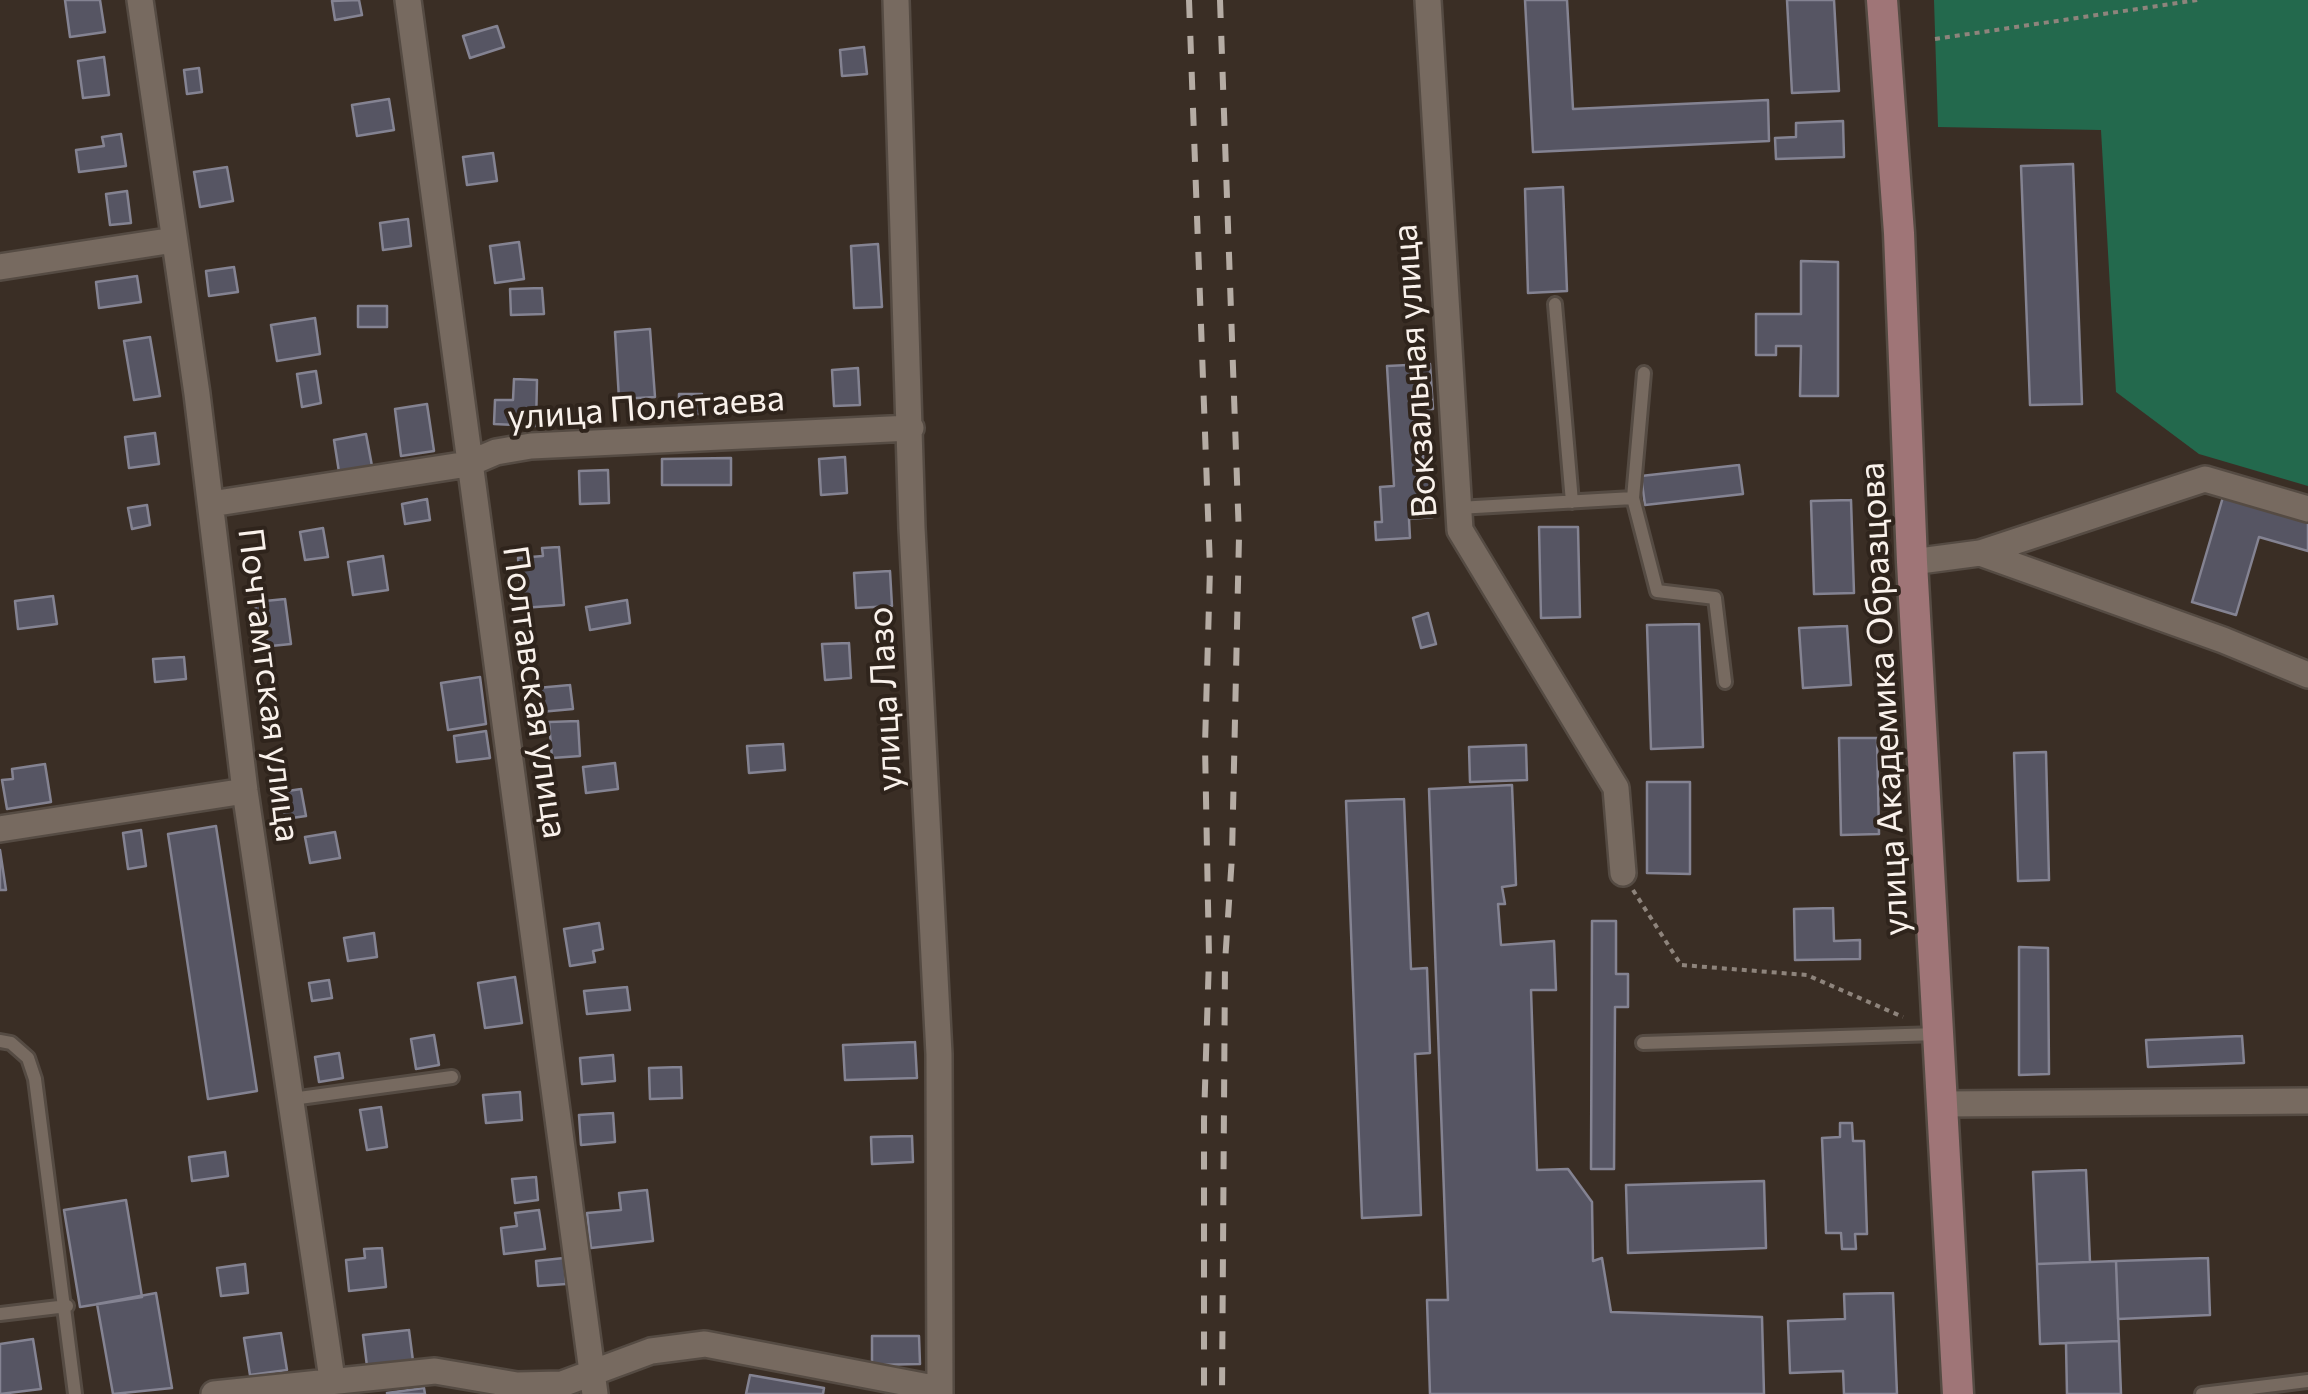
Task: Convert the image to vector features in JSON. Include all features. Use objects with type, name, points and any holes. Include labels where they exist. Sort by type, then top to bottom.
[{"type":"street","name":"Почтамтская улица","points":[[140,0],[211,504],[245,791],[332,1379]]},
{"type":"street","name":"Полтавская улица","points":[[408,0],[594,1384]]},
{"type":"street","name":"улица Лазо","points":[[896,0],[912,528],[938,1054],[939,1391]]},
{"type":"street","name":"Вокзальная улица","points":[[1428,0],[1460,530],[1469,551],[1616,788],[1622,873]]},
{"type":"street","name":"улица Академика Образцова","points":[[1882,0],[1899,233],[1912,562],[1945,1104],[1958,1394]]},
{"type":"street","points":[[0,267],[174,240]]},
{"type":"street","name":"улица Полетаева","points":[[211,504],[468,464],[496,452],[531,446],[911,428]]},
{"type":"street","points":[[1912,562],[1980,553],[2205,478],[2308,509]]},
{"type":"street","points":[[1980,553],[2223,640],[2308,675]]},
{"type":"street","points":[[0,829],[245,791]]},
{"type":"street","points":[[1945,1104],[2308,1101]]},
{"type":"street","points":[[214,1394],[332,1379],[435,1372],[516,1385],[594,1384],[614,1362],[652,1351],[704,1344],[939,1391]]},
{"type":"lane","points":[[1555,304],[1572,502]]},
{"type":"lane","points":[[1644,373],[1633,498],[1657,591],[1715,598],[1725,682]]},
{"type":"lane","points":[[1458,508],[1633,498]]},
{"type":"lane","points":[[1643,1042],[1941,1034]]},
{"type":"lane","points":[[0,1041],[11,1043],[28,1058],[35,1079],[75,1394]]},
{"type":"lane","points":[[292,1099],[452,1077]]},
{"type":"lane","points":[[0,1314],[66,1306]]},
{"type":"lane","points":[[2202,1394],[2308,1381]]},
{"type":"path","points":[[1935,39],[2198,0]]},
{"type":"path","points":[[1622,873],[1682,965],[1808,975],[1941,1034]]},
{"type":"green space","points":[[1934,0],[2308,0],[2308,486],[2199,454],[2116,392],[2101,130],[1938,127]]},
{"type":"building","points":[[65,0],[100,0],[105,32],[70,37]]},
{"type":"building","points":[[359,0],[362,15],[335,20],[332,1]]},
{"type":"building","points":[[1525,0],[1567,0],[1573,109],[1768,100],[1769,141],[1533,152]]},
{"type":"building","points":[[1787,0],[1834,0],[1839,91],[1792,93]]},
{"type":"building","points":[[497,26],[504,47],[470,58],[463,36]]},
{"type":"building","points":[[864,47],[867,74],[842,76],[840,50]]},
{"type":"building","points":[[104,57],[109,95],[83,98],[78,61]]},
{"type":"building","points":[[199,68],[202,92],[187,94],[184,70]]},
{"type":"building","points":[[389,99],[394,130],[357,136],[352,105]]},
{"type":"building","points":[[1843,121],[1844,157],[1776,159],[1775,138],[1796,137],[1796,123]]},
{"type":"building","points":[[121,134],[126,166],[79,172],[76,150],[104,146],[102,137]]},
{"type":"building","points":[[493,153],[497,181],[467,185],[463,157]]},
{"type":"building","points":[[2073,164],[2082,404],[2030,405],[2021,166]]},
{"type":"building","points":[[227,167],[233,201],[200,207],[194,172]]},
{"type":"building","points":[[1563,187],[1567,291],[1528,293],[1525,189]]},
{"type":"building","points":[[127,191],[131,223],[110,225],[106,194]]},
{"type":"building","points":[[408,219],[411,246],[383,250],[380,223]]},
{"type":"building","points":[[519,242],[524,279],[495,283],[490,246]]},
{"type":"building","points":[[878,244],[882,307],[854,308],[851,246]]},
{"type":"building","points":[[1801,261],[1838,262],[1838,396],[1800,396],[1801,346],[1776,346],[1776,355],[1756,355],[1756,314],[1801,314]]},
{"type":"building","points":[[234,267],[238,292],[209,296],[206,271]]},
{"type":"building","points":[[137,276],[141,302],[99,308],[96,282]]},
{"type":"building","points":[[542,288],[544,314],[511,315],[510,289]]},
{"type":"building","points":[[358,306],[387,306],[387,327],[358,327]]},
{"type":"building","points":[[315,318],[320,354],[277,361],[271,325]]},
{"type":"building","points":[[650,329],[655,397],[619,399],[615,332]]},
{"type":"building","points":[[150,337],[160,396],[134,400],[124,341]]},
{"type":"building","points":[[1430,364],[1433,409],[1420,409],[1424,472],[1430,471],[1433,517],[1409,519],[1410,538],[1376,540],[1375,522],[1382,522],[1380,487],[1394,486],[1387,366]]},
{"type":"building","points":[[858,368],[860,405],[834,406],[832,370]]},
{"type":"building","points":[[316,371],[321,403],[302,407],[297,374]]},
{"type":"building","points":[[514,379],[537,380],[536,426],[494,424],[495,400],[513,400]]},
{"type":"building","points":[[679,394],[702,394],[701,414],[679,414]]},
{"type":"building","points":[[427,404],[434,451],[401,456],[395,409]]},
{"type":"building","points":[[155,433],[159,464],[129,468],[125,437]]},
{"type":"building","points":[[366,434],[372,466],[339,472],[334,440]]},
{"type":"building","points":[[845,457],[847,493],[821,495],[819,459]]},
{"type":"building","points":[[731,458],[731,485],[662,485],[662,459]]},
{"type":"building","points":[[1739,465],[1743,494],[1645,505],[1641,476]]},
{"type":"building","points":[[608,470],[609,503],[580,504],[579,471]]},
{"type":"building","points":[[2223,497],[2308,522],[2308,551],[2259,537],[2236,615],[2192,602]]},
{"type":"building","points":[[427,499],[430,520],[405,524],[402,504]]},
{"type":"building","points":[[1851,500],[1854,593],[1814,594],[1811,501]]},
{"type":"building","points":[[147,505],[150,525],[132,529],[128,508]]},
{"type":"building","points":[[1539,527],[1578,527],[1580,617],[1541,618]]},
{"type":"building","points":[[323,528],[328,557],[305,560],[300,532]]},
{"type":"building","points":[[559,547],[564,605],[522,608],[518,558],[543,556],[542,548]]},
{"type":"building","points":[[383,556],[388,590],[353,595],[348,562]]},
{"type":"building","points":[[890,571],[892,606],[856,608],[854,573]]},
{"type":"building","points":[[53,596],[57,624],[18,629],[15,601]]},
{"type":"building","points":[[285,599],[291,644],[261,647],[255,602]]},
{"type":"building","points":[[627,600],[630,623],[590,630],[586,607]]},
{"type":"building","points":[[1428,613],[1436,644],[1421,648],[1413,618]]},
{"type":"building","points":[[1699,624],[1703,747],[1651,749],[1647,625]]},
{"type":"building","points":[[1847,626],[1851,685],[1803,688],[1799,628]]},
{"type":"building","points":[[849,643],[851,678],[825,680],[822,644]]},
{"type":"building","points":[[184,657],[186,679],[155,682],[153,659]]},
{"type":"building","points":[[480,677],[486,724],[448,730],[441,683]]},
{"type":"building","points":[[570,685],[573,709],[540,712],[537,688]]},
{"type":"building","points":[[578,721],[580,756],[552,758],[549,722]]},
{"type":"building","points":[[486,731],[490,758],[457,762],[454,736]]},
{"type":"building","points":[[1839,738],[1877,738],[1879,834],[1841,835]]},
{"type":"building","points":[[783,744],[785,770],[749,773],[747,746]]},
{"type":"building","points":[[1526,745],[1527,780],[1470,782],[1469,747]]},
{"type":"building","points":[[2046,752],[2049,880],[2018,881],[2014,753]]},
{"type":"building","points":[[615,763],[618,789],[586,793],[583,767]]},
{"type":"building","points":[[45,764],[51,802],[7,809],[2,780],[13,779],[12,769]]},
{"type":"building","points":[[1647,782],[1690,782],[1690,874],[1647,873]]},
{"type":"building","points":[[1512,785],[1516,885],[1502,887],[1505,904],[1498,904],[1501,945],[1554,941],[1556,990],[1531,990],[1537,1170],[1568,1169],[1592,1202],[1593,1261],[1602,1258],[1611,1312],[1762,1317],[1764,1394],[1430,1394],[1427,1300],[1448,1300],[1429,789]]},
{"type":"building","points":[[301,789],[306,816],[285,819],[281,792]]},
{"type":"building","points":[[1404,799],[1411,969],[1427,968],[1430,1053],[1415,1054],[1421,1215],[1362,1218],[1346,801]]},
{"type":"building","points":[[216,826],[257,1091],[208,1099],[168,834]]},
{"type":"building","points":[[141,830],[146,866],[128,869],[123,833]]},
{"type":"building","points":[[335,832],[340,858],[310,863],[305,837]]},
{"type":"building","points":[[0,850],[6,890],[0,890]]},
{"type":"building","points":[[1833,908],[1834,941],[1860,940],[1860,959],[1795,960],[1794,909]]},
{"type":"building","points":[[1592,921],[1616,921],[1616,974],[1628,974],[1628,1007],[1615,1007],[1614,1169],[1591,1169]]},
{"type":"building","points":[[599,923],[603,949],[593,951],[595,962],[570,966],[564,929]]},
{"type":"building","points":[[374,933],[377,957],[348,961],[344,938]]},
{"type":"building","points":[[2019,947],[2048,948],[2049,1074],[2019,1075]]},
{"type":"building","points":[[515,977],[522,1023],[485,1028],[478,983]]},
{"type":"building","points":[[329,980],[332,998],[312,1001],[309,983]]},
{"type":"building","points":[[627,987],[630,1010],[587,1014],[584,991]]},
{"type":"building","points":[[434,1035],[439,1065],[416,1069],[411,1039]]},
{"type":"building","points":[[2242,1036],[2244,1063],[2148,1067],[2146,1040]]},
{"type":"building","points":[[915,1042],[917,1078],[845,1080],[843,1045]]},
{"type":"building","points":[[339,1053],[343,1078],[319,1082],[315,1057]]},
{"type":"building","points":[[613,1055],[615,1081],[582,1084],[580,1058]]},
{"type":"building","points":[[681,1067],[682,1098],[650,1099],[649,1068]]},
{"type":"building","points":[[520,1092],[522,1120],[486,1123],[483,1095]]},
{"type":"building","points":[[381,1107],[387,1147],[367,1150],[360,1110]]},
{"type":"building","points":[[613,1113],[615,1142],[581,1145],[579,1115]]},
{"type":"building","points":[[1840,1123],[1852,1123],[1853,1141],[1864,1141],[1867,1234],[1855,1234],[1856,1249],[1842,1249],[1841,1233],[1826,1233],[1822,1138],[1840,1137]]},
{"type":"building","points":[[912,1136],[913,1162],[872,1164],[871,1137]]},
{"type":"building","points":[[225,1152],[228,1176],[192,1181],[189,1157]]},
{"type":"building","points":[[2086,1170],[2090,1262],[2037,1264],[2033,1172]]},
{"type":"building","points":[[536,1177],[538,1200],[515,1203],[512,1179]]},
{"type":"building","points":[[1764,1181],[1766,1248],[1628,1253],[1626,1185]]},
{"type":"building","points":[[647,1190],[653,1241],[591,1248],[587,1213],[621,1210],[619,1193]]},
{"type":"building","points":[[126,1200],[142,1297],[80,1307],[64,1210]]},
{"type":"building","points":[[539,1210],[545,1249],[504,1254],[501,1228],[517,1226],[515,1213]]},
{"type":"building","points":[[382,1248],[386,1287],[349,1291],[346,1260],[365,1258],[364,1249]]},
{"type":"building","points":[[564,1258],[566,1284],[538,1286],[536,1261]]},
{"type":"building","points":[[2208,1258],[2210,1315],[2118,1319],[2116,1261]]},
{"type":"building","points":[[2116,1261],[2119,1341],[2040,1344],[2037,1264]]},
{"type":"building","points":[[245,1264],[248,1293],[221,1296],[217,1268]]},
{"type":"building","points":[[156,1293],[172,1388],[113,1394],[97,1304]]},
{"type":"building","points":[[1893,1293],[1897,1394],[1844,1394],[1843,1371],[1790,1373],[1788,1321],[1845,1319],[1844,1294]]},
{"type":"building","points":[[409,1330],[413,1361],[367,1366],[363,1335]]},
{"type":"building","points":[[281,1333],[287,1370],[250,1375],[244,1338]]},
{"type":"building","points":[[872,1336],[919,1336],[920,1364],[872,1365]]},
{"type":"building","points":[[33,1339],[41,1389],[0,1394],[0,1344]]},
{"type":"building","points":[[2119,1341],[2121,1394],[2067,1394],[2066,1343]]},
{"type":"building","points":[[750,1375],[824,1388],[823,1394],[746,1394]]},
{"type":"building","points":[[424,1388],[425,1394],[387,1393]]},
{"type":"railway","points":[[1189,0],[1210,568],[1205,745],[1209,957],[1204,1120],[1204,1394]]},
{"type":"railway","points":[[1220,0],[1239,537],[1232,856],[1225,963],[1222,1394]]}]
